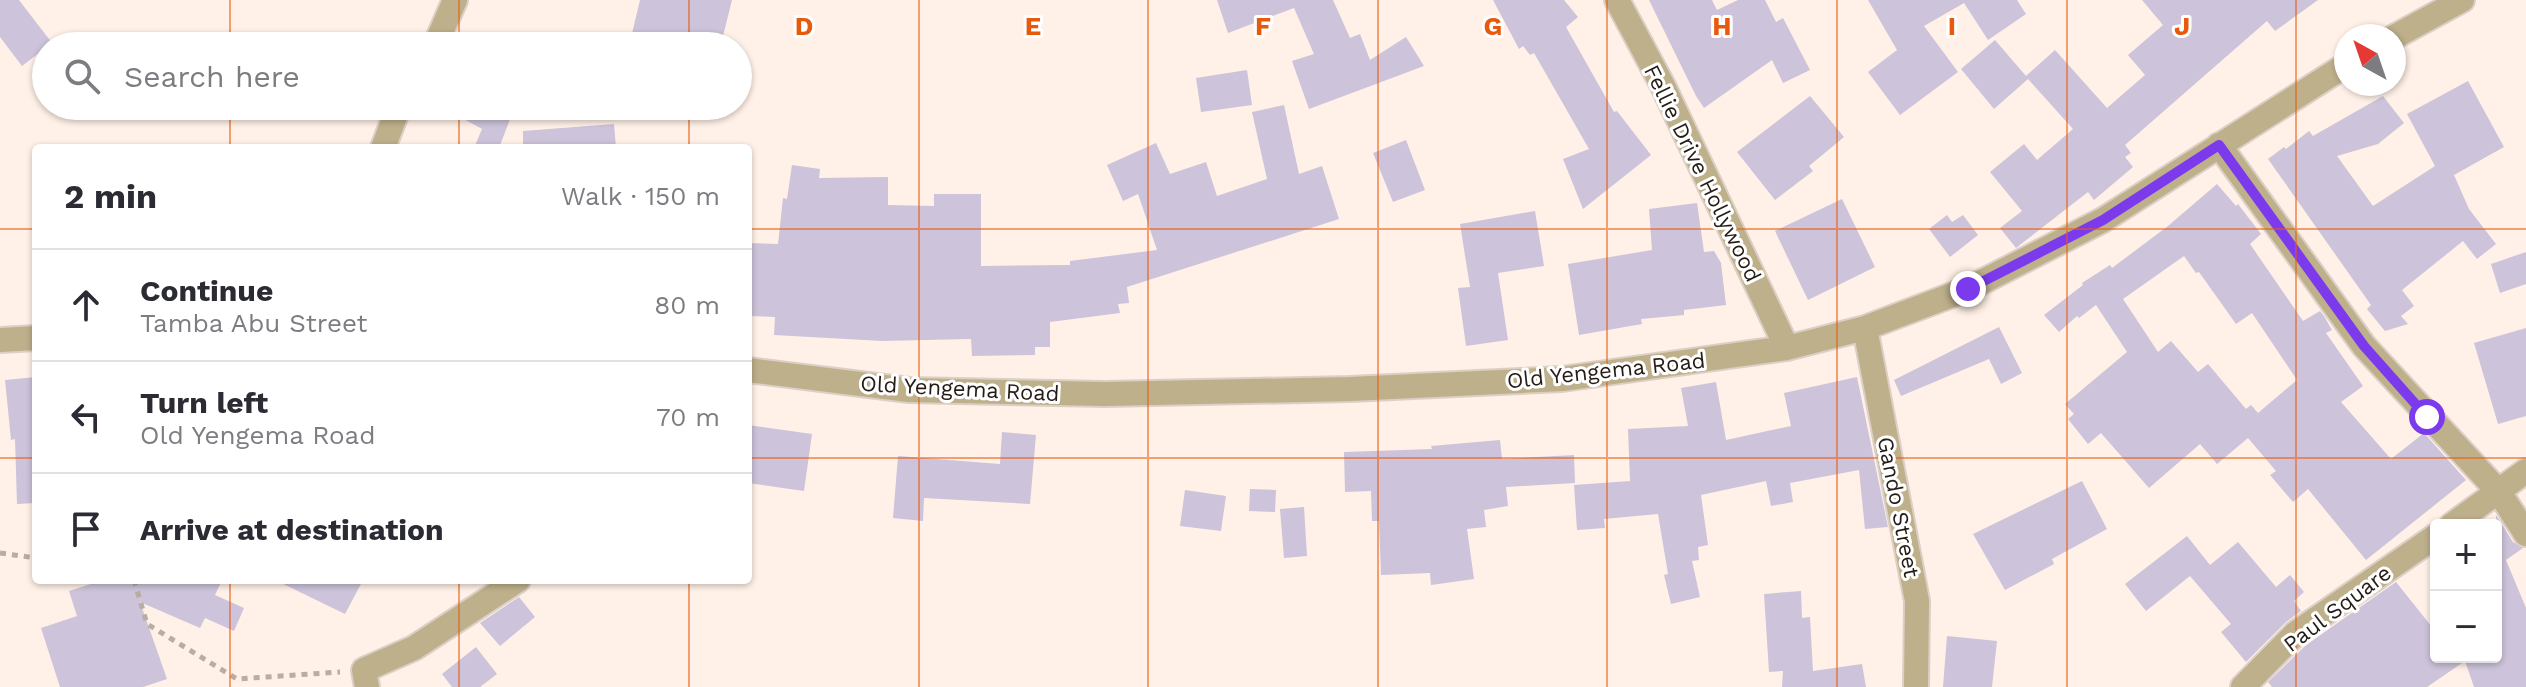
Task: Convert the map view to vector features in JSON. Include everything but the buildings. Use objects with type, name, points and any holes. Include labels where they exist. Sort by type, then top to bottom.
[{"type":"street","points":[[441,32],[455,0]]},
{"type":"street","name":"Fellie Drive Hollywood","points":[[1617,0],[1663,86],[1787,348]]},
{"type":"street","points":[[2406,30],[2462,0]]},
{"type":"street","name":"Old Yengema Road","points":[[752,370],[909,390],[1105,394],[1350,389],[1562,379],[1787,348],[1865,328],[1968,289],[2103,220],[2334,73]]},
{"type":"street","points":[[385,144],[394,120]]},
{"type":"street","points":[[2219,145],[2364,346],[2499,492],[2526,534]]},
{"type":"street","name":"Gando Street","points":[[1865,328],[1917,601],[1916,687]]},
{"type":"street","points":[[0,340],[32,338]]},
{"type":"street","points":[[2461,519],[2526,471]]},
{"type":"street","name":"Paul Square","points":[[2243,687],[2296,633],[2430,540]]},
{"type":"street","points":[[366,679],[512,584]]},
{"type":"path","points":[[0,553],[32,557]]},
{"type":"path","points":[[135,584],[147,624],[237,679],[366,679]]},
{"type":"route","points":[[1968,289],[2103,220],[2219,145],[2364,346],[2427,417]]}]
